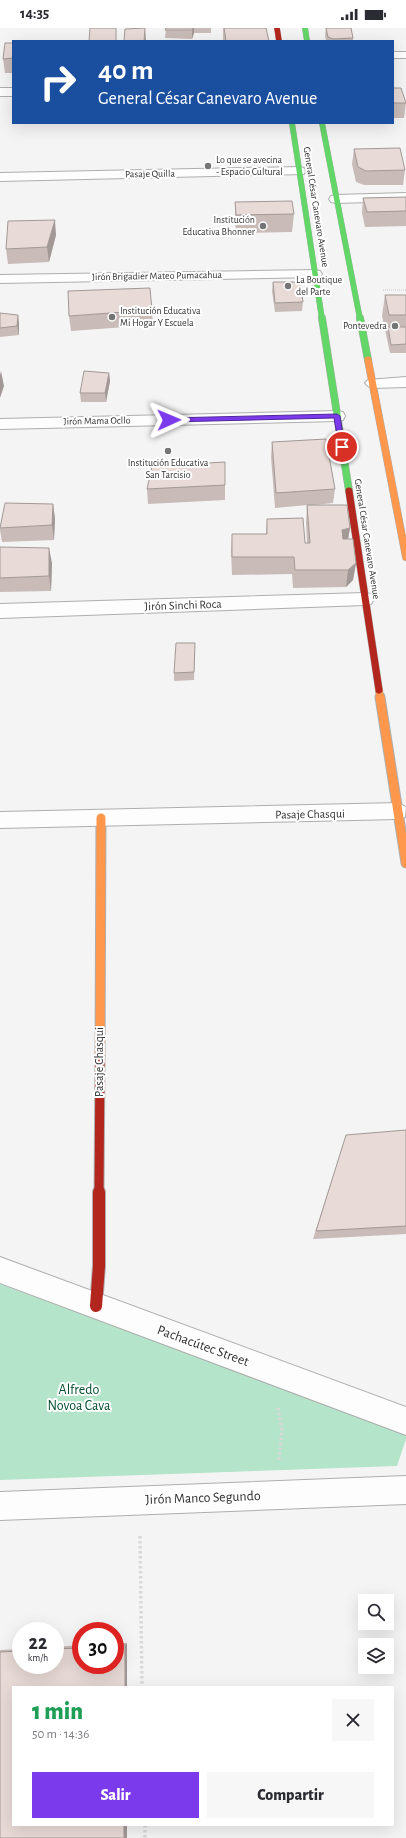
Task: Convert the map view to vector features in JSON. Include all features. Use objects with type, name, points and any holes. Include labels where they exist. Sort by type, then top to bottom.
[{"type":"main road","points":[[277,28],[279,40]]},
{"type":"main road","points":[[305,28],[307,40]]},
{"type":"main road","name":"General César Canevaro Avenue","points":[[292,124],[406,864]]},
{"type":"main road","name":"General César Canevaro Avenue","points":[[322,124],[406,557]]},
{"type":"main road","name":"Pasaje Chasqui","points":[[96,1306],[99,1266],[101,818]]},
{"type":"street","points":[[394,55],[406,55]]},
{"type":"street","points":[[0,92],[12,92]]},
{"type":"street","name":"Pasaje Quilla","points":[[0,177],[299,171]]},
{"type":"street","points":[[336,199],[406,197]]},
{"type":"street","name":"Jirón Brigadier Mateo Pumacahua","points":[[0,279],[315,274]]},
{"type":"street","points":[[373,382],[406,382]]},
{"type":"street","name":"Jirón Mama Ocllo","points":[[0,424],[337,416]]},
{"type":"street","name":"Jirón Sinchi Roca","points":[[0,611],[366,600]]},
{"type":"street","name":"Pasaje Chasqui","points":[[0,820],[398,812]]},
{"type":"street","name":"Pachacútec Street","points":[[0,1270],[406,1421]]},
{"type":"street","name":"Jirón Manco Segundo","points":[[0,1506],[406,1490]]},
{"type":"path","points":[[276,1400],[282,1430],[278,1466]]},
{"type":"path","points":[[140,1501],[142,1686]]},
{"type":"path","points":[[145,1826],[145,1838]]},
{"type":"green space","name":"Alfredo Novoa Cava","points":[[0,1284],[406,1434],[406,1439],[397,1466],[0,1480]]},
{"type":"building","points":[[90,28],[116,28],[116,40],[89,40]]},
{"type":"building","points":[[145,28],[144,40],[124,40],[125,29]]},
{"type":"building","points":[[166,28],[193,28],[192,30],[165,30]]},
{"type":"building","points":[[224,28],[266,28],[269,40],[226,40]]},
{"type":"building","points":[[326,28],[351,28],[353,38],[333,39],[328,37]]},
{"type":"building","points":[[5,43],[12,43],[12,58],[3,59]]},
{"type":"building","points":[[394,88],[401,88],[406,103],[394,103]]},
{"type":"building","points":[[400,148],[405,170],[366,171],[358,167],[354,149]]},
{"type":"building","points":[[406,197],[406,211],[367,212],[363,198]]},
{"type":"building","points":[[292,201],[294,214],[236,215],[235,202]]},
{"type":"building","points":[[55,220],[47,247],[6,249],[8,221]]},
{"type":"building","points":[[273,282],[294,282],[301,286],[303,302],[275,303]]},
{"type":"building","points":[[150,288],[152,310],[69,316],[68,291]]},
{"type":"building","points":[[385,295],[406,295],[406,315],[389,315]]},
{"type":"building","points":[[0,313],[18,315],[17,326],[0,328]]},
{"type":"building","points":[[388,327],[406,327],[406,344],[391,345]]},
{"type":"building","points":[[84,371],[109,373],[105,393],[80,393]]},
{"type":"building","points":[[326,439],[335,489],[276,493],[272,442]]},
{"type":"building","points":[[225,462],[225,485],[147,489],[152,466]]},
{"type":"building","points":[[5,503],[53,504],[52,525],[0,528]]},
{"type":"building","points":[[307,505],[347,505],[350,528],[342,530],[343,539],[353,539],[356,563],[348,570],[295,570],[294,557],[232,557],[232,534],[267,534],[267,519],[303,518],[305,543],[310,543]]},
{"type":"building","points":[[0,547],[49,548],[49,576],[0,578]]},
{"type":"building","points":[[176,643],[195,643],[194,672],[174,673]]},
{"type":"building","points":[[406,1130],[406,1226],[316,1231],[346,1135]]},
{"type":"building","points":[[125,1645],[125,1686],[12,1686],[12,1826],[124,1826],[124,1838],[0,1838],[0,1652],[12,1651],[12,1674],[64,1674],[64,1649],[72,1648],[72,1674],[124,1674]]},
{"type":"traffic: fast","points":[[305,28],[307,40]]},
{"type":"traffic: fast","points":[[292,124],[349,491]]},
{"type":"traffic: fast","points":[[322,124],[368,360]]},
{"type":"traffic: slow","points":[[368,360],[406,557]]},
{"type":"traffic: slow","points":[[379,690],[406,863]]},
{"type":"traffic: slow","points":[[100,1056],[101,818]]},
{"type":"traffic: jam","points":[[277,28],[279,40]]},
{"type":"traffic: jam","points":[[349,491],[379,690]]},
{"type":"traffic: jam","points":[[96,1306],[99,1266],[100,1056]]},
{"type":"place","name":"Lo que se avecina - Espacio Cultural","points":[[208,166]]},
{"type":"place","name":"Institución Educativa Bhonner","points":[[263,226]]},
{"type":"place","name":"La Boutique del Parte","points":[[288,286]]},
{"type":"place","name":"Institución Educativa Mi Hogar Y Escuela","points":[[112,317]]},
{"type":"place","name":"Pontevedra","points":[[395,326]]},
{"type":"place","name":"Institución Educativa San Tarcisio","points":[[168,451]]},
{"type":"route","points":[[169,420],[337,416],[342,447]]}]
